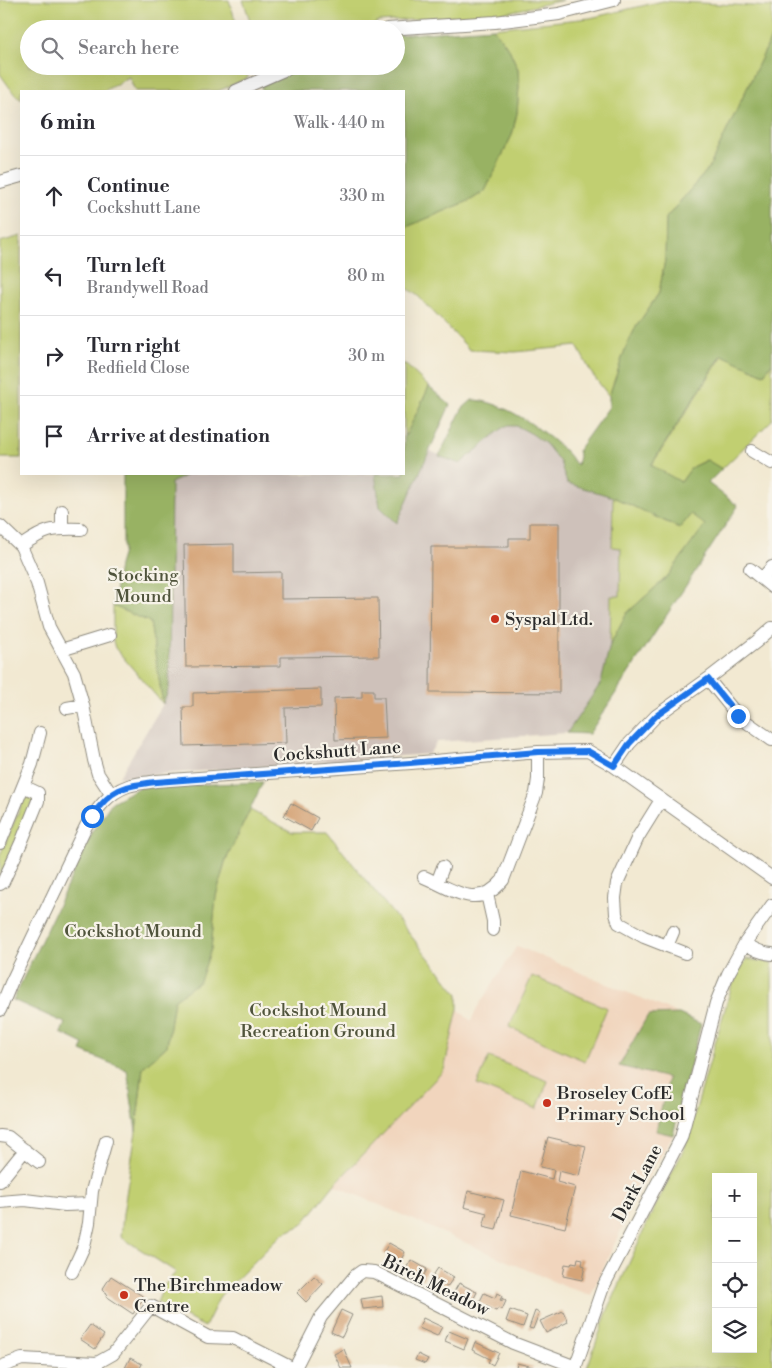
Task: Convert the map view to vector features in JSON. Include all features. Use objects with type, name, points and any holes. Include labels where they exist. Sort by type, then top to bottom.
[{"type":"street","points":[[405,28],[495,22],[559,14],[614,0]]},
{"type":"street","points":[[238,90],[272,75]]},
{"type":"street","points":[[0,182],[20,176]]},
{"type":"street","points":[[752,451],[771,460]]},
{"type":"street","points":[[62,511],[62,528]]},
{"type":"street","points":[[0,526],[21,546],[37,583],[49,627],[74,673],[83,704],[98,774],[111,794]]},
{"type":"street","points":[[21,546],[37,535],[54,529],[81,529]]},
{"type":"street","points":[[750,569],[767,583],[772,566]]},
{"type":"street","points":[[614,766],[629,744],[656,716],[708,679],[772,628]]},
{"type":"street","points":[[61,650],[110,636]]},
{"type":"street","points":[[708,679],[738,716],[772,740]]},
{"type":"street","points":[[66,708],[83,704]]},
{"type":"street","points":[[0,842],[32,764],[40,733]]},
{"type":"street","name":"Cockshutt Lane","points":[[0,1010],[86,826],[102,803],[111,794],[130,785],[538,752],[588,751],[614,766],[772,878]]},
{"type":"street","points":[[424,877],[464,895],[478,897],[496,888],[503,880],[536,793],[538,752]]},
{"type":"street","points":[[0,884],[3,882],[21,844],[38,801],[38,794],[23,786]]},
{"type":"street","points":[[661,800],[638,837],[617,883],[610,916],[644,937],[685,953]]},
{"type":"street","points":[[437,883],[442,866]]},
{"type":"street","points":[[487,894],[493,930]]},
{"type":"street","name":"Dark Lane","points":[[576,1367],[603,1287],[681,1138],[716,1003],[728,974],[745,942],[772,905]]},
{"type":"street","points":[[668,946],[673,932]]},
{"type":"street","points":[[745,942],[752,949],[760,953],[772,954]]},
{"type":"street","points":[[0,1136],[8,1137],[39,1162]]},
{"type":"street","points":[[72,1272],[84,1246],[89,1223],[92,1191],[106,1141]]},
{"type":"street","points":[[0,1181],[24,1150]]},
{"type":"street","points":[[0,1202],[25,1200],[65,1205],[90,1204]]},
{"type":"street","name":"Birch Meadow","points":[[0,1367],[22,1359],[97,1363],[113,1354],[151,1306],[208,1337],[233,1338],[293,1368],[321,1317],[355,1276],[362,1271],[374,1272],[513,1343],[576,1367]]},
{"type":"shaded area","points":[[505,426],[517,426],[546,444],[560,462],[567,483],[613,497],[612,547],[621,547],[620,596],[611,597],[610,645],[601,683],[567,733],[437,742],[429,754],[119,777],[163,704],[169,688],[171,483],[186,475],[375,475],[380,507],[396,522],[430,451],[460,464]]},
{"type":"shaded area","name":"Broseley CofE Primary School","points":[[517,946],[701,1024],[673,1135],[636,1197],[591,1295],[566,1287],[334,1185],[444,1070],[458,1009],[471,1021],[477,1008]]},
{"type":"green space","points":[[0,0],[229,0],[235,20],[20,20],[20,75],[248,75],[248,78],[220,90],[135,90],[129,77],[106,90],[20,90],[20,99],[0,74]]},
{"type":"green space","points":[[243,0],[563,0],[504,13],[405,20],[250,20]]},
{"type":"green space","points":[[663,1],[772,7],[772,36],[709,168],[666,218],[665,260],[659,293],[636,327],[626,347],[609,396],[592,374],[577,346],[515,352],[470,350],[418,296],[405,287],[405,228],[471,200],[485,191],[512,135],[517,113],[518,69],[509,49],[493,28],[590,18]]},
{"type":"green space","points":[[493,28],[509,49],[518,69],[519,87],[517,113],[512,135],[485,191],[471,200],[405,228],[405,90],[262,90],[261,85],[286,75],[405,75],[405,34]]},
{"type":"green space","points":[[772,36],[772,363],[764,374],[722,355],[651,465],[681,482],[692,467],[707,460],[722,469],[708,483],[738,506],[589,734],[567,733],[601,683],[610,645],[626,614],[667,577],[705,525],[691,514],[680,528],[613,497],[567,483],[560,462],[546,444],[517,426],[505,426],[460,464],[439,456],[462,409],[472,400],[496,405],[534,425],[566,452],[577,465],[578,450],[609,407],[609,396],[626,347],[636,327],[659,293],[665,260],[666,218],[709,168]]},
{"type":"green space","points":[[20,236],[20,458],[0,458],[0,242]]},
{"type":"green space","points":[[723,355],[764,374],[772,363],[772,420],[722,469],[706,460],[692,467],[681,482],[651,466]]},
{"type":"green space","points":[[405,364],[429,387],[405,435]]},
{"type":"green space","points":[[429,387],[450,405],[397,523],[380,507],[375,475],[405,475],[406,435]]},
{"type":"green space","name":"Stocking Mound","points":[[123,475],[186,475],[171,483],[169,688],[163,704],[150,622],[113,606],[119,565],[123,552]]},
{"type":"green space","points":[[613,497],[679,528],[691,514],[706,525],[667,577],[626,614],[610,645],[611,596],[620,596],[621,548],[612,547]]},
{"type":"green space","points":[[113,606],[150,622],[163,704],[115,648],[113,641]]},
{"type":"green space","name":"Cockshot Mound","points":[[263,782],[225,862],[216,896],[211,949],[200,981],[174,1000],[167,1046],[143,1067],[136,1131],[127,1070],[81,1051],[84,1044],[61,1033],[65,1023],[13,1000],[94,829],[112,802],[140,787]]},
{"type":"green space","points":[[28,797],[33,802],[0,877],[0,855],[24,799]]},
{"type":"green space","name":"Cockshot Mound Recreation Ground","points":[[250,810],[292,832],[327,832],[458,994],[458,1009],[444,1070],[334,1185],[302,1225],[282,1234],[220,1296],[205,1327],[157,1302],[164,1286],[176,1272],[121,1237],[123,1214],[136,1131],[143,1067],[167,1046],[174,1000],[200,980],[211,949],[216,896],[225,862]]},
{"type":"green space","points":[[746,959],[772,963],[772,1368],[587,1368],[607,1312],[649,1219],[685,1147],[731,988]]},
{"type":"green space","points":[[532,976],[607,1008],[585,1061],[509,1027]]},
{"type":"green space","points":[[679,1014],[701,1024],[673,1135],[656,1131],[668,1078],[619,1066],[648,1015]]},
{"type":"green space","points":[[489,1057],[548,1081],[537,1109],[477,1085]]},
{"type":"building","name":"Syspal Ltd.","points":[[530,523],[559,523],[559,693],[430,692],[431,547],[509,547],[509,538],[530,538]]},
{"type":"building","points":[[234,544],[234,573],[281,572],[281,599],[378,598],[379,656],[281,657],[281,666],[186,667],[184,545]]},
{"type":"building","points":[[321,689],[321,707],[285,708],[286,743],[184,746],[183,707],[193,707],[193,693]]},
{"type":"building","points":[[362,690],[374,690],[374,697],[384,697],[386,738],[335,740],[334,698],[362,697]]},
{"type":"building","points":[[291,803],[318,818],[311,831],[284,816]]},
{"type":"building","points":[[548,1137],[586,1146],[579,1176],[559,1171],[557,1182],[575,1187],[565,1228],[511,1215],[521,1171],[552,1179],[554,1170],[540,1167]]},
{"type":"building","points":[[468,1191],[504,1200],[496,1230],[483,1227],[487,1213],[464,1207]]},
{"type":"building","points":[[389,1243],[405,1252],[400,1262],[383,1253]]},
{"type":"building","points":[[578,1258],[583,1259],[582,1265],[585,1266],[582,1280],[563,1276],[565,1264],[577,1263]]},
{"type":"building","points":[[411,1260],[427,1269],[422,1279],[405,1270]]},
{"type":"building","points":[[438,1268],[454,1277],[447,1287],[432,1277]]},
{"type":"building","name":"The Birchmeadow Centre","points":[[111,1276],[144,1297],[133,1314],[106,1296],[107,1293],[102,1290]]},
{"type":"building","points":[[314,1276],[323,1284],[306,1302],[297,1293]]},
{"type":"building","points":[[459,1283],[477,1292],[472,1302],[454,1292]]},
{"type":"building","points":[[484,1293],[495,1298],[497,1293],[502,1296],[500,1300],[502,1301],[502,1298],[506,1301],[502,1310],[498,1308],[496,1311],[479,1303]]},
{"type":"building","points":[[382,1296],[383,1307],[363,1309],[361,1299]]},
{"type":"building","points":[[341,1310],[352,1315],[342,1337],[331,1332]]},
{"type":"building","points":[[510,1310],[527,1316],[523,1327],[506,1321]]},
{"type":"building","points":[[535,1311],[539,1313],[533,1329],[529,1328]]},
{"type":"building","points":[[563,1311],[568,1322],[546,1333],[540,1321]]},
{"type":"building","points":[[423,1318],[442,1327],[437,1336],[419,1328]]},
{"type":"building","points":[[90,1325],[104,1335],[95,1349],[80,1339]]},
{"type":"building","points":[[449,1331],[468,1339],[464,1349],[445,1341]]},
{"type":"building","points":[[475,1342],[499,1353],[493,1365],[488,1362],[490,1359],[472,1350]]},
{"type":"building","points":[[344,1349],[352,1368],[341,1368],[334,1354]]},
{"type":"building","points":[[418,1354],[428,1359],[425,1364],[415,1360]]},
{"type":"building","points":[[130,1358],[142,1364],[140,1368],[125,1368]]},
{"type":"building","points":[[517,1363],[533,1367],[533,1368],[516,1368]]},
{"type":"place","name":"Syspal Ltd.","points":[[495,619]]},
{"type":"place","name":"Broseley CofE Primary School","points":[[547,1103]]},
{"type":"place","name":"The Birchmeadow Centre","points":[[124,1295]]},
{"type":"route","points":[[92,816],[102,803],[118,790],[130,785],[156,782],[574,750],[588,751],[596,754],[614,766],[629,744],[656,716],[708,679],[738,716]]}]
